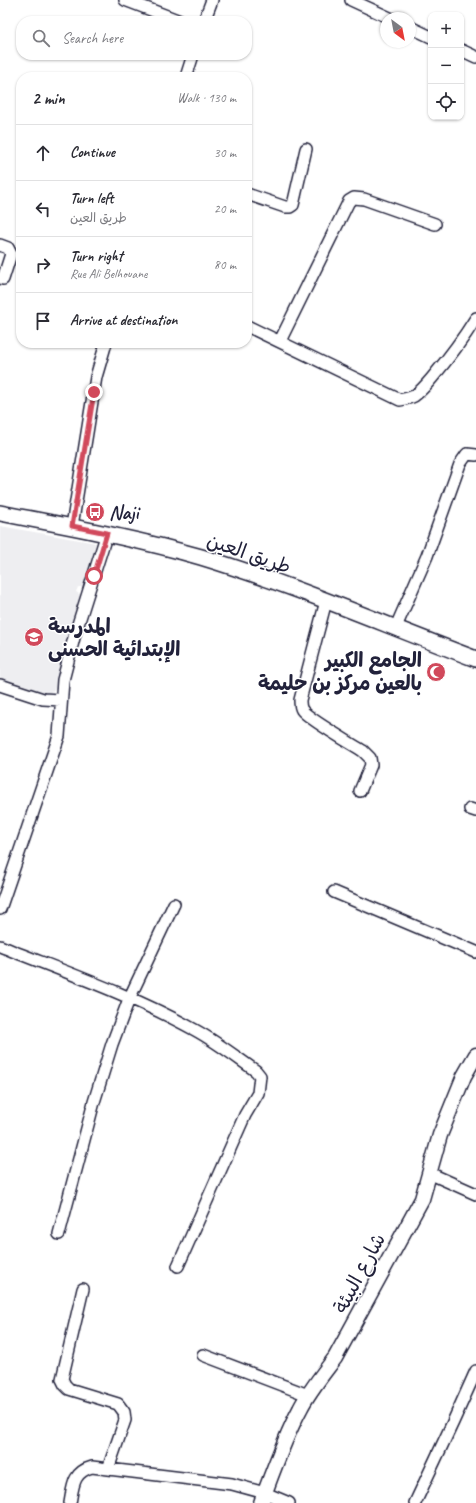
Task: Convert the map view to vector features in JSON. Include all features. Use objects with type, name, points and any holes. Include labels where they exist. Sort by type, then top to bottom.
[{"type":"main road","name":"طريق العين","points":[[0,513],[107,533],[202,558],[326,601],[395,629],[476,659]]},
{"type":"street","points":[[125,0],[167,16]]},
{"type":"street","points":[[206,16],[212,0]]},
{"type":"street","points":[[351,0],[380,13]]},
{"type":"street","points":[[416,30],[428,36]]},
{"type":"street","points":[[464,51],[476,57]]},
{"type":"street","points":[[188,72],[191,60]]},
{"type":"street","points":[[252,196],[285,207],[290,207],[293,205],[306,149]]},
{"type":"street","points":[[280,341],[348,201],[354,198],[364,198],[435,224]]},
{"type":"street","points":[[0,245],[8,248],[11,254],[3,279]]},
{"type":"street","points":[[252,328],[400,400],[408,399],[415,395],[426,384],[457,346],[476,318]]},
{"type":"street","points":[[72,526],[96,377],[105,348]]},
{"type":"street","points":[[395,629],[427,556],[460,464],[466,454],[476,455]]},
{"type":"street","points":[[0,909],[59,736],[62,714],[61,700],[63,680],[75,634],[107,533]]},
{"type":"street","points":[[326,601],[300,700],[300,705],[306,714],[363,751],[370,758],[371,765],[360,791]]},
{"type":"street","points":[[0,685],[44,699],[61,700]]},
{"type":"street","points":[[334,892],[476,952]]},
{"type":"street","points":[[59,1234],[112,1044],[129,999],[174,904]]},
{"type":"street","points":[[0,946],[176,1020],[202,1035],[256,1071],[260,1076],[258,1092],[245,1115],[178,1266]]},
{"type":"street","name":"شارع البيئة","points":[[263,1498],[282,1447],[300,1408],[335,1358],[422,1199],[440,1135],[464,1076],[476,1055]]},
{"type":"street","points":[[429,1173],[476,1194]]},
{"type":"street","points":[[83,1289],[62,1379],[65,1386],[118,1404],[124,1412],[125,1420],[108,1469]]},
{"type":"street","points":[[203,1355],[308,1395]]},
{"type":"street","points":[[415,1503],[454,1422],[476,1371]]},
{"type":"street","points":[[70,1503],[78,1474],[84,1469],[92,1466],[232,1484],[263,1498],[289,1503]]},
{"type":"shaded area","name":"المدرسة الإبتدائية الحسنى","points":[[0,526],[96,543],[84,587],[78,587],[76,592],[81,595],[54,690],[46,694],[0,680]]},
{"type":"place","name":"Naji","points":[[95,512]]},
{"type":"place","name":"المدرسة الإبتدائية الحسنى","points":[[34,637]]},
{"type":"place","name":"الجامع الكبير بالعين مركز بن حليمة","points":[[436,672]]},
{"type":"route","points":[[94,392],[72,526],[107,533],[94,576]]}]
